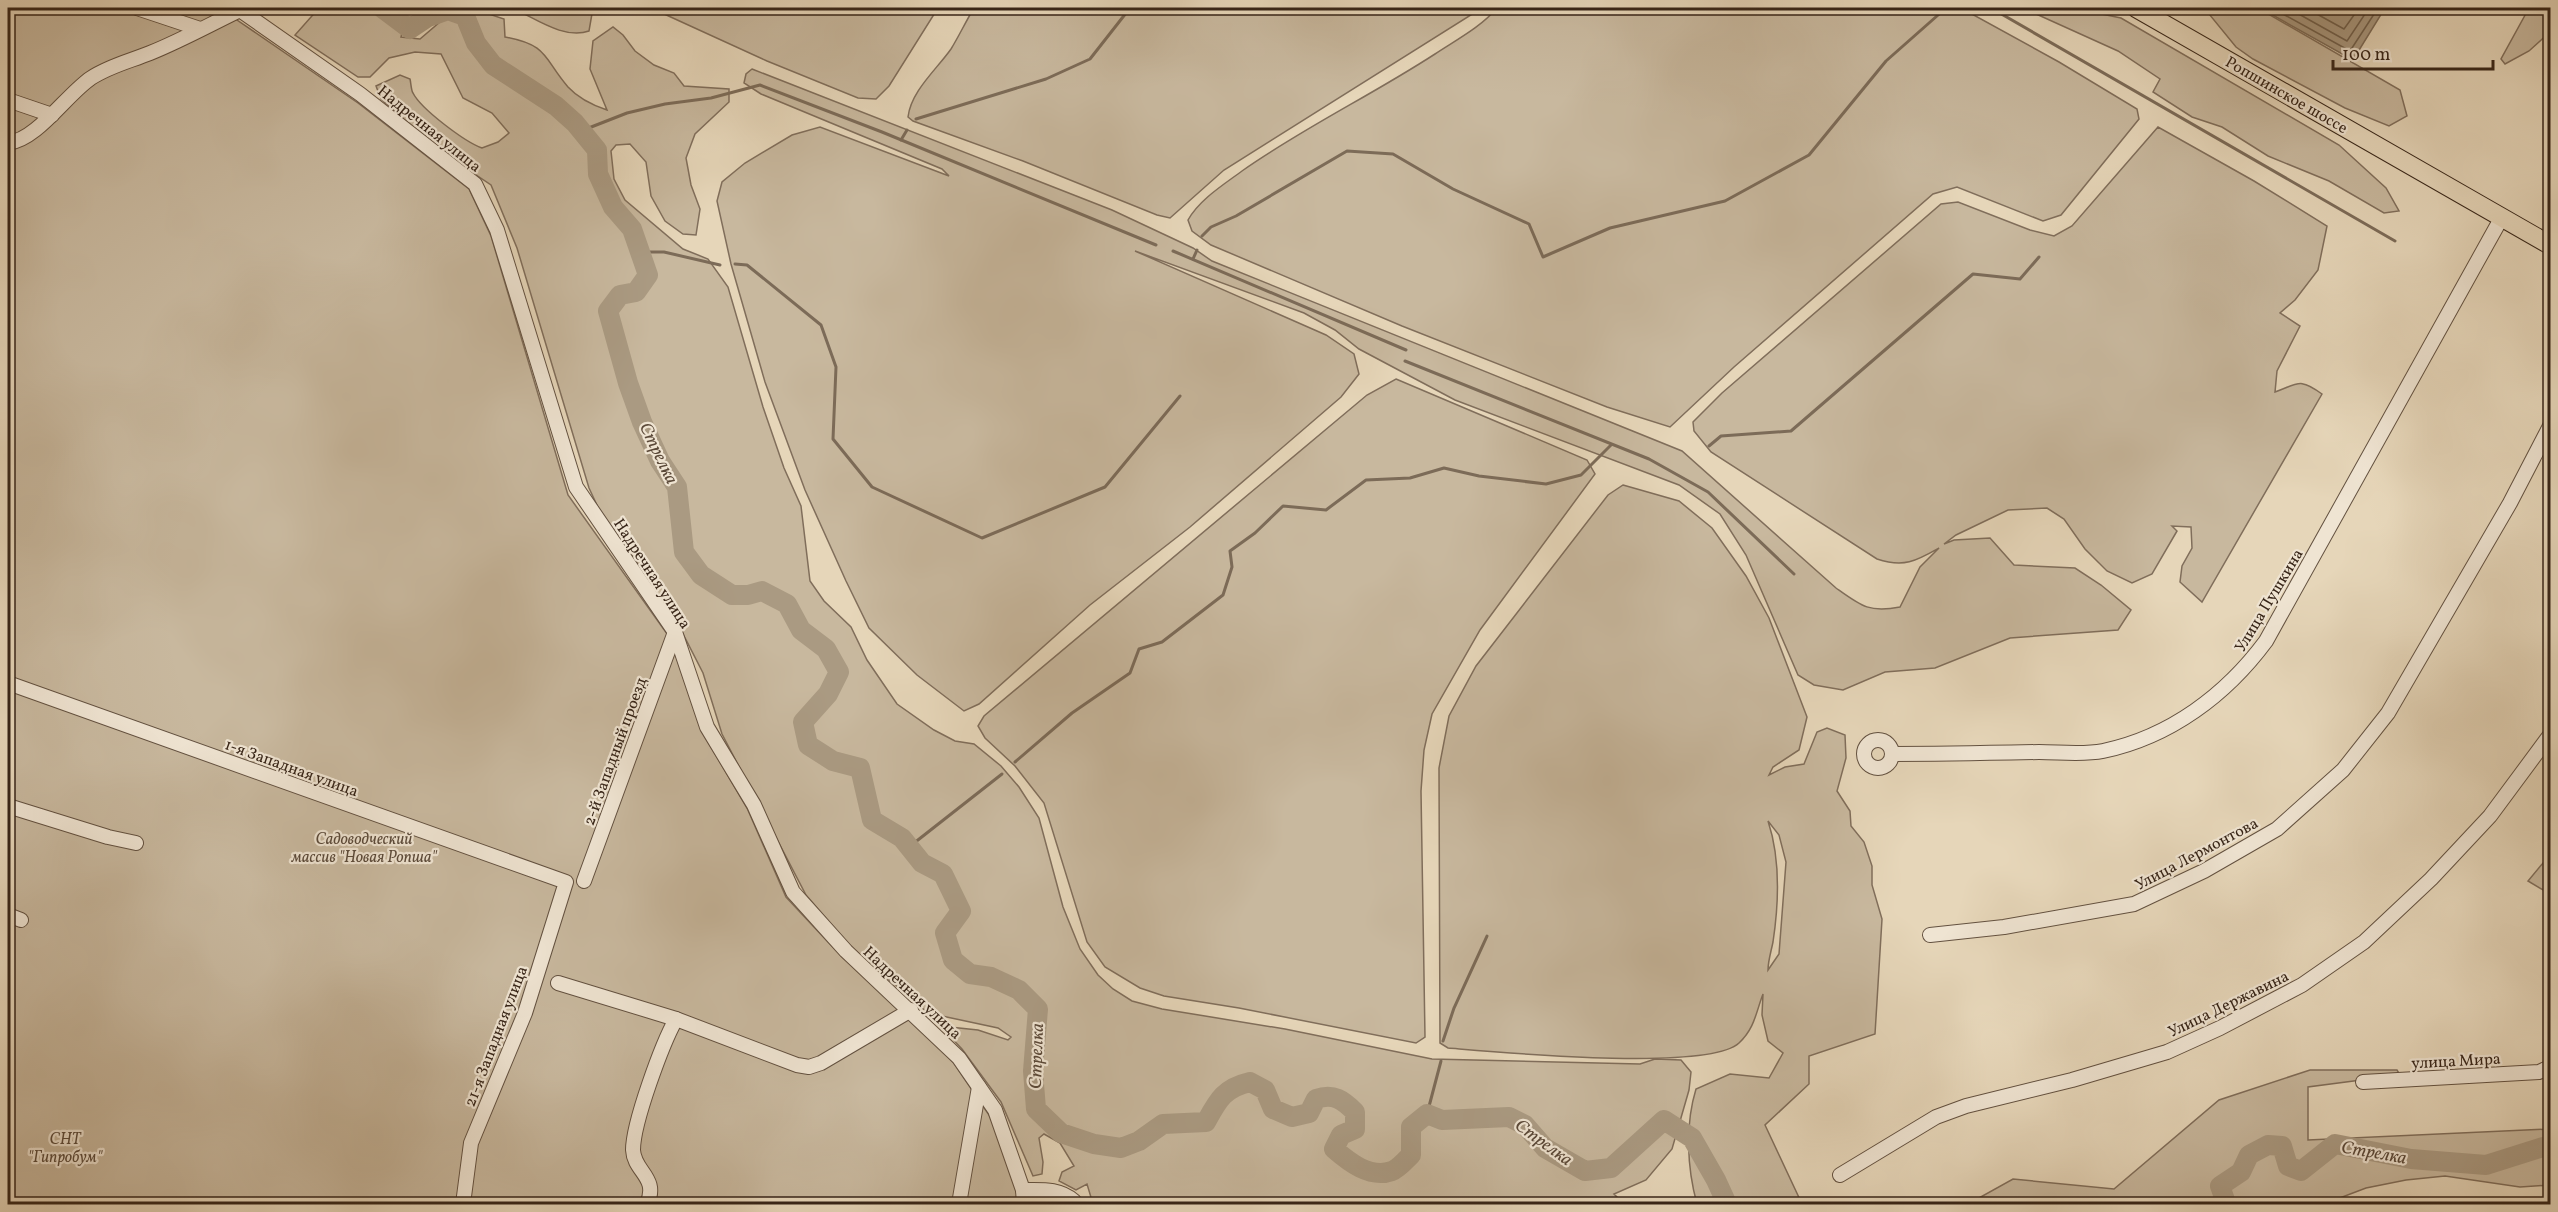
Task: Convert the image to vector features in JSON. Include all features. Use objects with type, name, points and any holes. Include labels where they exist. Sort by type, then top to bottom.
[{"type":"main road","name":"Ропшинское шоссе","points":[[2136,8],[2550,245]]},
{"type":"street","points":[[137,8],[200,29]]},
{"type":"street","points":[[8,143],[38,128],[68,97],[92,77],[123,62],[151,53],[238,9]]},
{"type":"street","name":"Надречная улица","points":[[238,9],[360,94],[475,184],[497,230],[576,487],[675,632],[707,727],[753,805],[793,892],[846,951],[911,1010],[959,1058],[995,1110],[1023,1190],[1024,1204]]},
{"type":"street","points":[[8,100],[52,115]]},
{"type":"street","name":"Улица Пушкина","points":[[1893,754],[2101,752],[2142,741],[2177,723],[2213,699],[2246,668],[2266,641],[2502,216]]},
{"type":"street","name":"Улица Лермонтова","points":[[1930,935],[2004,927],[2134,904],[2204,871],[2277,829],[2343,770],[2388,713],[2510,503],[2550,426]]},
{"type":"street","name":"2-й Западный проезд","points":[[584,881],[675,632]]},
{"type":"street","name":"1-я Западная улица","points":[[8,683],[566,882]]},
{"type":"street","name":"Улица Державина","points":[[1840,1175],[1936,1117],[1966,1106],[2072,1080],[2167,1052],[2220,1028],[2302,985],[2364,942],[2431,879],[2490,816],[2550,735]]},
{"type":"street","points":[[8,806],[108,837],[136,843]]},
{"type":"street","name":"21-я Западная улица","points":[[463,1204],[471,1143],[525,1013],[566,882]]},
{"type":"street","points":[[558,983],[676,1019],[797,1065],[809,1067],[821,1063],[911,1010]]},
{"type":"street","points":[[647,1204],[651,1197],[650,1184],[633,1154],[633,1133],[676,1019]]},
{"type":"street","name":"улица Мира","points":[[2363,1082],[2539,1072],[2550,1067]]},
{"type":"street","points":[[959,1204],[979,1087]]},
{"type":"street","points":[[1023,1190],[1054,1190],[1066,1194],[1075,1204]]},
{"type":"green space","name":"Садоводческий массив \"Новая Ропша\"","points":[[8,8],[229,8],[237,20],[358,103],[469,189],[491,236],[568,495],[670,638],[701,730],[747,808],[786,897],[841,956],[920,1027],[953,1062],[989,1115],[1021,1181],[1066,1204],[8,1204]]},
{"type":"green space","points":[[319,8],[421,8],[418,14],[405,20],[401,37],[420,39],[447,16],[477,10],[504,19],[505,37],[530,44],[538,49],[572,91],[586,101],[607,110],[590,69],[593,41],[613,27],[623,35],[635,51],[654,65],[674,73],[684,86],[729,89],[729,102],[695,134],[686,158],[691,185],[700,209],[696,235],[683,234],[665,221],[651,196],[646,162],[630,144],[616,145],[611,151],[614,179],[625,200],[683,249],[708,259],[728,287],[763,407],[784,468],[801,506],[810,581],[824,601],[851,627],[867,660],[897,704],[934,730],[955,741],[974,744],[1001,766],[1019,787],[1039,818],[1063,907],[1080,949],[1098,975],[1113,989],[1132,1001],[1162,1009],[1285,1029],[1432,1059],[1640,1064],[1655,1059],[1681,1060],[1691,1072],[1689,1090],[1672,1149],[1646,1180],[1614,1194],[1624,1204],[1093,1204],[1087,1184],[1076,1190],[1059,1181],[1062,1172],[1074,1166],[1060,1143],[1044,1134],[1039,1138],[1043,1162],[1042,1174],[1033,1176],[1001,1102],[962,1049],[940,1026],[978,1030],[1008,1040],[1011,1037],[998,1028],[928,1013],[851,947],[806,895],[722,734],[703,673],[683,634],[635,560],[602,516],[589,488],[517,248],[491,185],[439,150],[381,99],[376,86],[400,75],[410,79],[413,93],[425,108],[455,132],[482,148],[498,142],[509,133],[492,113],[463,98],[441,54],[415,52],[389,58],[370,77],[358,77],[295,35]]},
{"type":"green space","points":[[512,8],[593,8],[589,31],[570,33],[550,27]]},
{"type":"green space","points":[[651,8],[938,8],[889,86],[876,99],[858,98],[767,61]]},
{"type":"green space","points":[[974,8],[1482,8],[1224,170],[1170,218],[913,121],[908,117],[919,89],[951,49]]},
{"type":"green space","points":[[1497,8],[1961,8],[2059,62],[2137,109],[2139,119],[2061,215],[2043,221],[1957,187],[1933,194],[1734,367],[1670,427],[1607,407],[1402,326],[1211,245],[1192,231],[1188,220],[1193,213],[1205,199],[1227,182],[1289,140],[1460,38],[1484,21]]},
{"type":"green space","points":[[2023,8],[2084,8],[2121,18],[2339,145],[2386,188],[2399,211],[2384,213],[2329,181],[2268,156],[2222,127],[2192,117],[2153,92],[2160,79],[2118,51]]},
{"type":"green space","points":[[2207,8],[2258,8],[2400,90],[2407,116],[2389,126],[2345,108],[2253,59],[2236,47],[2209,14]]},
{"type":"green space","points":[[2529,8],[2550,8],[2550,32],[2529,51],[2505,64],[2501,59]]},
{"type":"green space","points":[[752,69],[1112,210],[1193,248],[1212,261],[1682,451],[1836,588],[1859,604],[1873,608],[1900,607],[1920,567],[1939,548],[1910,562],[1895,563],[1877,559],[1711,452],[1694,431],[1693,422],[1722,393],[1941,204],[1958,202],[2030,230],[2054,236],[2072,226],[2158,127],[2254,181],[2327,226],[2318,270],[2295,300],[2280,313],[2300,326],[2277,371],[2275,392],[2303,384],[2322,394],[2202,602],[2180,582],[2182,566],[2192,548],[2191,527],[2172,526],[2177,531],[2152,574],[2132,583],[2107,571],[2085,549],[2064,519],[2047,508],[2008,510],[1956,535],[1944,544],[1954,540],[1990,538],[2014,565],[2075,568],[2101,585],[2131,610],[2118,630],[2010,638],[1935,668],[1885,672],[1843,690],[1814,685],[1798,675],[1746,555],[1720,514],[1679,485],[1455,400],[1359,349],[1335,330],[1304,313],[1135,251],[1326,335],[1354,354],[1359,374],[1341,397],[1190,527],[1090,605],[979,704],[964,711],[917,675],[869,628],[846,581],[805,490],[765,382],[731,264],[717,201],[722,182],[745,163],[792,135],[820,127],[949,176],[942,169],[761,94],[744,83],[746,74]]},
{"type":"green space","points":[[1396,379],[1587,460],[1595,474],[1480,630],[1432,714],[1424,750],[1421,791],[1425,1037],[1416,1043],[1239,1008],[1164,996],[1140,988],[1105,967],[1087,942],[1044,803],[1015,766],[985,738],[978,726],[984,716],[1367,395]]},
{"type":"green space","points":[[1623,485],[1679,501],[1712,528],[1746,576],[1769,618],[1807,717],[1799,750],[1773,767],[1769,775],[1785,767],[1804,764],[1817,732],[1827,728],[1845,735],[1846,758],[1837,791],[1850,811],[1851,826],[1864,842],[1872,866],[1872,885],[1882,919],[1875,1034],[1809,1056],[1809,1084],[1765,1125],[1802,1204],[1697,1204],[1691,1176],[1689,1132],[1696,1089],[1730,1074],[1769,1078],[1783,1053],[1768,1041],[1762,1015],[1763,994],[1749,1032],[1739,1043],[1720,1052],[1687,1057],[1600,1058],[1448,1048],[1440,1043],[1439,768],[1449,716],[1476,666],[1608,495]],"holes":[[[1768,821],[1779,835],[1786,862],[1779,954],[1768,970],[1775,927],[1778,881],[1775,851]]]},
{"type":"green space","points":[[2543,863],[2550,865],[2550,894],[2528,881]]},
{"type":"green space","points":[[2310,1070],[2397,1070],[2400,1075],[2308,1087],[2308,1140],[2550,1129],[2550,1185],[2520,1187],[2445,1176],[2406,1180],[2366,1188],[2324,1204],[1968,1204],[2013,1179],[2114,1189],[2219,1100]]},
{"type":"water","points":[[2260,8],[2385,8],[2353,60]]},
{"type":"waterway","name":"Стрелка","points":[[382,8],[410,29],[428,17],[448,10],[465,16],[476,43],[493,65],[556,106],[575,123],[597,150],[598,174],[613,207],[632,229],[648,275],[636,292],[620,295],[608,311],[628,383],[642,422],[660,461],[677,487],[684,552],[701,575],[732,595],[748,595],[762,591],[787,604],[801,630],[826,649],[839,672],[828,694],[803,722],[808,745],[833,761],[860,768],[872,820],[902,838],[922,863],[943,874],[961,911],[945,933],[953,960],[970,974],[991,977],[1019,990],[1038,1009],[1033,1071],[1036,1109],[1061,1133],[1094,1144],[1121,1148],[1139,1141],[1163,1124],[1206,1122],[1214,1107],[1228,1091],[1250,1082],[1265,1090],[1273,1109],[1292,1117],[1309,1113],[1316,1099],[1322,1097],[1333,1097],[1346,1104],[1355,1112],[1355,1129],[1341,1135],[1334,1149],[1353,1164],[1368,1171],[1384,1173],[1392,1171],[1404,1162],[1411,1155],[1411,1127],[1427,1114],[1442,1120],[1509,1117],[1525,1125],[1545,1148],[1585,1171],[1611,1168],[1664,1120],[1692,1138],[1727,1204]]},
{"type":"waterway","points":[[916,119],[1046,79],[1090,59],[1130,8]]},
{"type":"waterway","points":[[1202,236],[1211,227],[1236,216],[1347,151],[1393,154],[1453,189],[1529,224],[1543,257],[1610,228],[1725,201],[1809,155],[1886,61],[1946,8]]},
{"type":"waterway","points":[[1991,8],[2395,241]]},
{"type":"waterway","points":[[581,131],[627,113],[665,104],[711,98],[760,85],[882,132],[1156,245]]},
{"type":"waterway","points":[[901,140],[907,130]]},
{"type":"waterway","points":[[1193,259],[1197,250]]},
{"type":"waterway","points":[[1173,251],[1406,350]]},
{"type":"waterway","points":[[642,252],[664,252],[720,265]]},
{"type":"waterway","points":[[1709,446],[1721,436],[1791,431],[1973,274],[2020,279],[2039,257]]},
{"type":"waterway","points":[[735,264],[747,265],[821,325],[836,367],[833,439],[872,487],[982,538],[1105,487],[1180,396]]},
{"type":"waterway","points":[[1405,361],[1649,459],[1708,492],[1794,574]]},
{"type":"waterway","points":[[1015,762],[1072,713],[1130,673],[1139,649],[1162,642],[1223,595],[1232,567],[1230,551],[1255,533],[1283,506],[1326,510],[1366,480],[1410,478],[1444,468],[1479,476],[1546,484],[1581,475],[1611,445]]},
{"type":"waterway","points":[[909,847],[1002,774]]},
{"type":"waterway","points":[[1443,1041],[1454,1008],[1487,936]]},
{"type":"waterway","points":[[1427,1114],[1441,1061]]},
{"type":"waterway","name":"Стрелка","points":[[2224,1204],[2225,1200],[2220,1186],[2241,1172],[2249,1155],[2268,1145],[2282,1146],[2288,1166],[2301,1171],[2335,1144],[2411,1159],[2486,1165],[2543,1147],[2550,1147]]},
{"type":"park label","name":"СНТ \"Гипробум\"","points":[[65,1147]]}]
